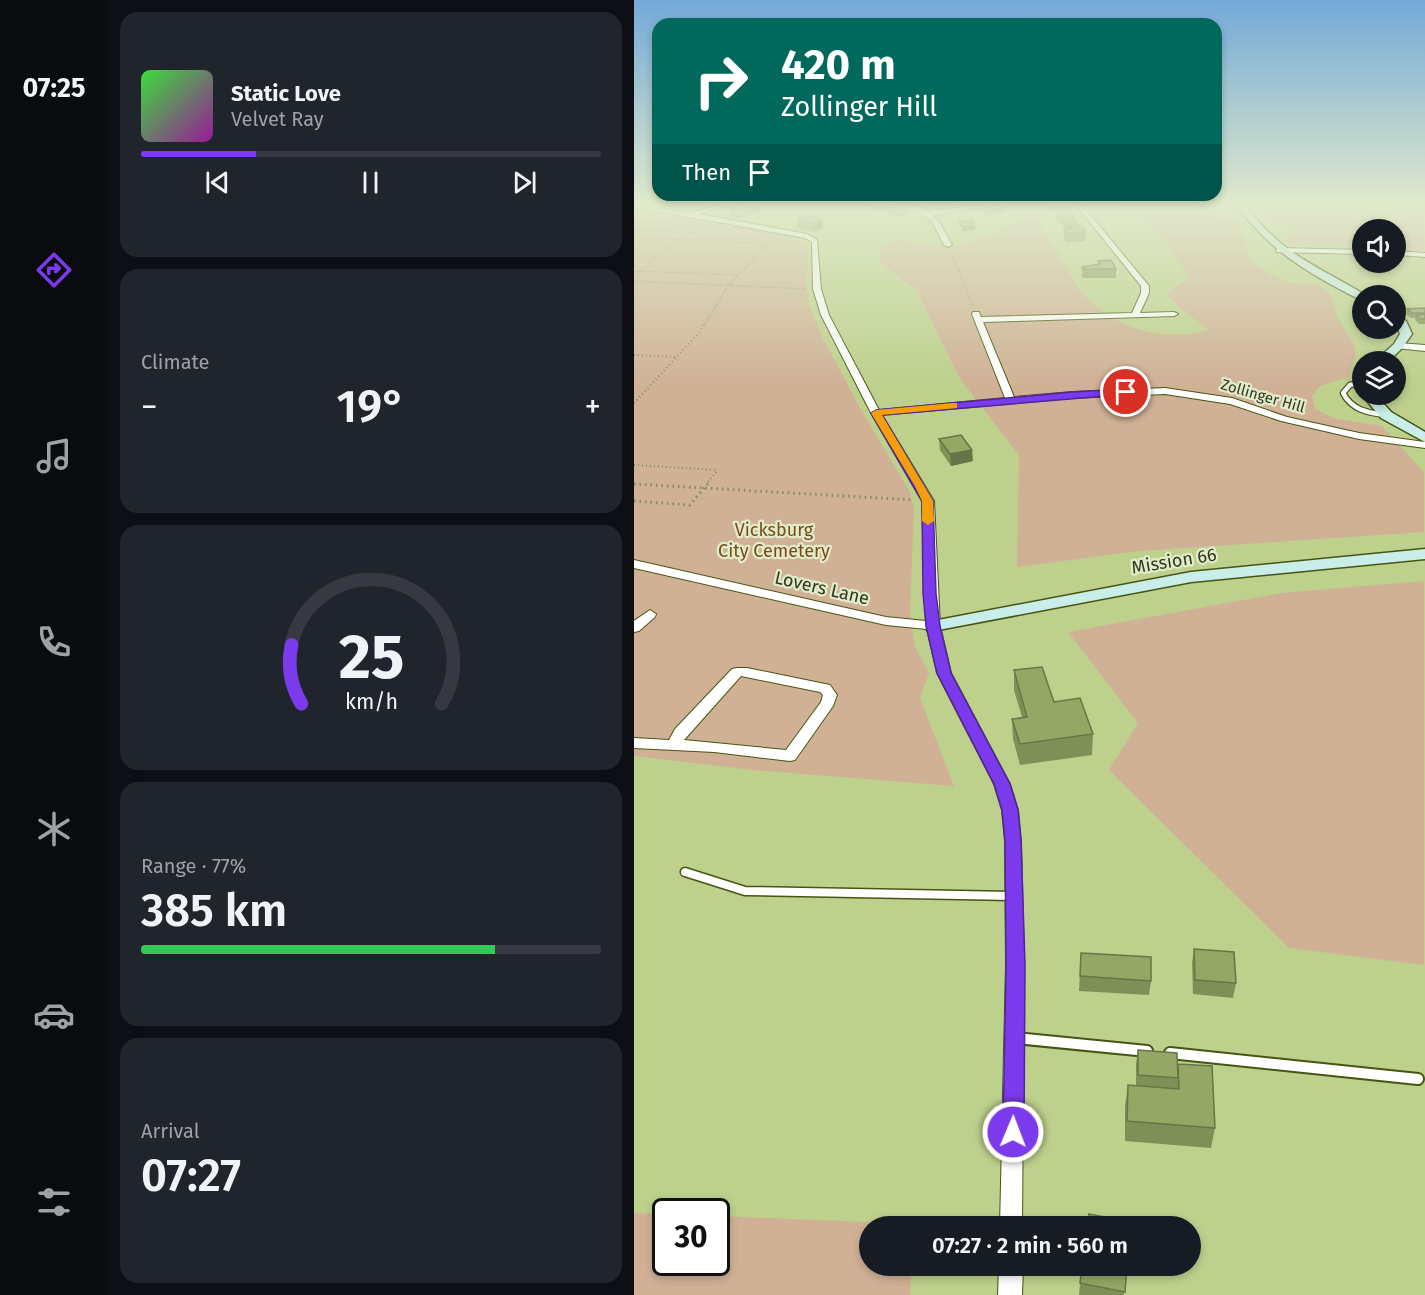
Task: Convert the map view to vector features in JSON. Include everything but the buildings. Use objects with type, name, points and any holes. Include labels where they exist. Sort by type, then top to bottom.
[{"type":"street","points":[[816,265],[817,289],[824,315],[876,413],[928,501],[933,626],[944,673],[1002,784],[1010,810],[1013,841],[1015,1038],[1011,1216]]},
{"type":"street","points":[[1128,265],[1145,286],[1145,293],[1135,315]]},
{"type":"street","points":[[1302,265],[1352,292]]},
{"type":"street","points":[[1010,400],[978,317],[1174,314]]},
{"type":"street","points":[[1392,351],[1403,339]]},
{"type":"street","points":[[1398,346],[1424,348]]},
{"type":"street","name":"Zollinger Hill","points":[[876,413],[1126,392],[1195,394],[1232,401],[1284,419],[1348,434],[1424,445]]},
{"type":"street","points":[[1377,405],[1386,415],[1424,438]]},
{"type":"street","name":"Mission 66","points":[[933,626],[1191,577],[1424,554]]},
{"type":"street","name":"Lovers Lane","points":[[634,564],[886,621],[933,626]]},
{"type":"street","points":[[634,611],[650,614],[634,628]]},
{"type":"street","points":[[634,743],[674,744],[790,756],[828,703],[830,695],[825,688],[737,672],[680,733],[674,744]]},
{"type":"street","points":[[1010,1295],[1011,1276]]},
{"type":"lane","points":[[1352,385],[1343,393],[1346,401],[1372,414],[1386,415]]},
{"type":"lane","points":[[685,872],[745,891],[1013,896]]},
{"type":"lane","points":[[1015,1038],[1418,1079]]},
{"type":"path","points":[[634,276],[647,265]]},
{"type":"path","points":[[634,403],[699,333],[728,286],[748,265]]},
{"type":"path","points":[[957,265],[978,317]]},
{"type":"path","points":[[634,271],[739,275]]},
{"type":"path","points":[[634,281],[817,289]]},
{"type":"path","points":[[634,355],[677,357]]},
{"type":"path","points":[[634,465],[718,471],[690,505],[634,501]]},
{"type":"path","points":[[634,484],[928,501]]},
{"type":"green space","name":"Vicksburg City Cemetery","points":[[634,265],[808,265],[806,282],[809,305],[823,338],[860,408],[910,492],[914,509],[910,611],[915,647],[929,673],[920,698],[954,786],[753,770],[634,756]]},
{"type":"green space","points":[[884,265],[1065,265],[1089,300],[1103,312],[1119,321],[1154,333],[1173,335],[1209,330],[1181,309],[1167,294],[1189,277],[1181,265],[1257,265],[1288,282],[1317,284],[1331,295],[1337,316],[1355,351],[1352,351],[1352,366],[1348,377],[1320,386],[1312,396],[1315,409],[1336,419],[1382,426],[1424,472],[1424,532],[1139,551],[1017,567],[1019,455],[960,379],[916,290]]},
{"type":"green space","points":[[1424,581],[1424,965],[1289,948],[1109,770],[1138,723],[1068,632],[1281,593]]},
{"type":"green space","points":[[634,1213],[652,1214],[652,1276],[730,1276],[730,1217],[859,1222],[859,1276],[911,1276],[910,1295],[634,1295]]},
{"type":"slow traffic","points":[[928,521],[928,501],[921,486],[876,413],[953,406]]},
{"type":"route","points":[[1013,1132],[1015,965],[1013,841],[1010,810],[1002,784],[944,673],[937,649],[930,593],[928,501],[876,413],[1126,392]]}]
